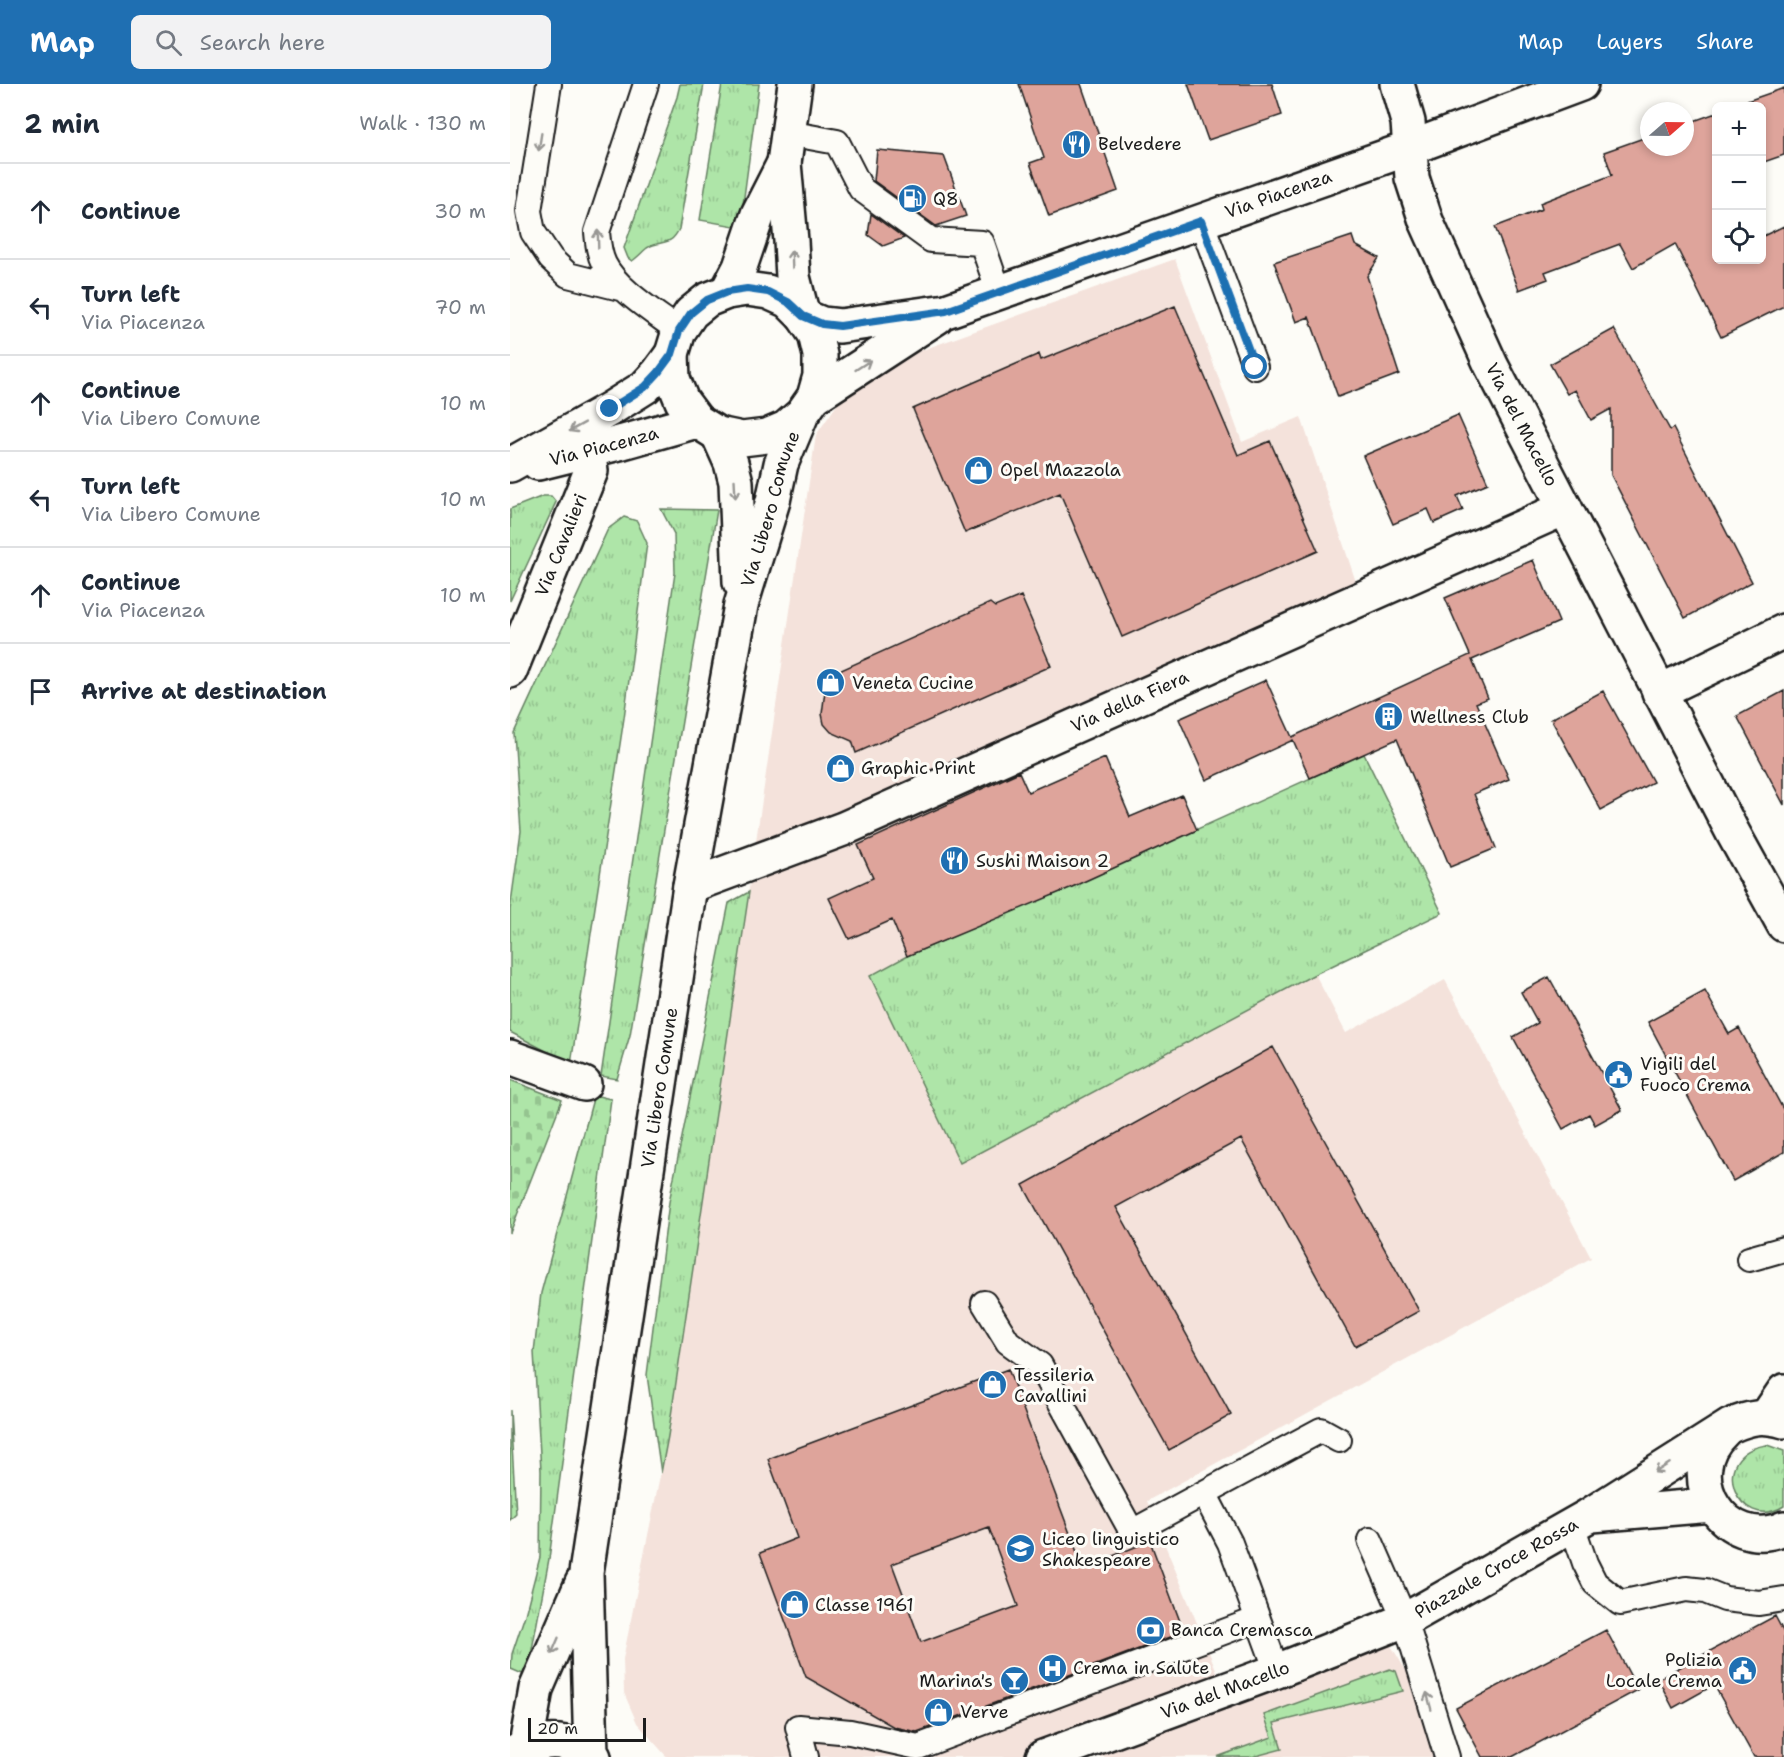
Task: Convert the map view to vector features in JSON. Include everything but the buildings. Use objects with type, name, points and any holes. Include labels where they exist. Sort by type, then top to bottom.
[{"type":"street","name":"Via Libero Comune","points":[[795,84],[786,148],[793,277],[803,316]]},
{"type":"street","name":"Via del Macello","points":[[1397,84],[1408,122],[1412,177],[1426,221],[1491,365],[1659,692],[1784,925]]},
{"type":"street","name":"Via Piacenza","points":[[803,316],[822,324],[840,326],[946,311],[1410,148],[1577,85]]},
{"type":"street","name":"Via Libero Comune","points":[[727,292],[740,267],[758,214],[786,148]]},
{"type":"street","name":"Via Libero Comune","points":[[592,1756],[586,1573],[690,886],[741,605],[773,501],[781,464],[820,376],[820,355],[815,334],[803,316],[788,302],[768,292],[747,289],[727,292],[707,300],[691,313],[675,342],[673,379],[682,401],[708,427],[731,463],[736,482],[741,605]]},
{"type":"street","name":"Via Piacenza","points":[[808,406],[946,311]]},
{"type":"street","name":"Via Piacenza","points":[[510,468],[645,387],[658,373],[675,342]]},
{"type":"street","name":"Via Libero Comune","points":[[708,427],[742,439],[767,436],[786,428],[808,406]]},
{"type":"street","name":"Via Piacenza","points":[[510,468],[588,450],[708,427]]},
{"type":"street","name":"Via Cavalieri","points":[[510,671],[591,471],[588,450]]},
{"type":"street","name":"Via della Fiera","points":[[690,886],[843,828],[1564,508]]},
{"type":"street","points":[[1659,692],[1784,631]]},
{"type":"street","points":[[510,1056],[584,1084]]},
{"type":"street","name":"Piazzale Croce Rossa","points":[[1405,1620],[1580,1520],[1730,1426],[1747,1418],[1778,1409]]},
{"type":"street","name":"Piazzale Croce Rossa","points":[[1580,1520],[1712,1505],[1705,1489],[1704,1470],[1707,1453],[1716,1438],[1730,1426]]},
{"type":"street","points":[[1712,1505],[1724,1519],[1740,1529],[1758,1533],[1776,1532],[1784,1528]]},
{"type":"street","name":"Via Libero Comune","points":[[518,1750],[536,1689],[586,1573]]},
{"type":"street","name":"Via del Macello","points":[[1043,1757],[1277,1671],[1405,1620]]},
{"type":"street","name":"Via Libero Comune","points":[[518,1750],[543,1742],[560,1742],[576,1746],[592,1756]]},
{"type":"lane","points":[[549,84],[529,211],[533,232],[551,259],[568,275],[624,289]]},
{"type":"lane","points":[[646,84],[597,232],[599,249],[605,267],[675,342]]},
{"type":"lane","points":[[786,148],[837,142],[861,189],[931,240],[981,243],[999,292]]},
{"type":"lane","points":[[1201,221],[1255,367]]},
{"type":"lane","points":[[1749,1259],[1784,1249]]},
{"type":"lane","points":[[984,1303],[1008,1342],[1040,1365],[1132,1532],[1321,1430],[1339,1440]]},
{"type":"lane","points":[[1204,1493],[1230,1543],[1277,1671]]},
{"type":"lane","points":[[1580,1520],[1585,1563],[1595,1583],[1620,1603],[1686,1589],[1705,1590],[1725,1599],[1759,1603],[1784,1599]]},
{"type":"lane","points":[[1370,1540],[1405,1620],[1447,1757]]},
{"type":"lane","points":[[806,1757],[798,1727],[850,1732],[918,1747],[1258,1619]]},
{"type":"shaded area","points":[[1175,259],[1242,442],[1301,417],[1358,588],[1008,744],[1070,888],[907,956],[870,976],[960,1163],[1315,974],[1346,1033],[1445,980],[1591,1258],[1147,1501],[1231,1706],[1390,1644],[1458,1757],[667,1757],[637,1723],[624,1693],[623,1659],[668,1436],[816,435],[850,386],[878,366]]},
{"type":"green space","points":[[680,84],[704,84],[679,229],[672,239],[652,245],[632,261],[628,258],[624,248]]},
{"type":"green space","points":[[722,84],[759,84],[740,227],[700,220]]},
{"type":"green space","points":[[543,496],[551,496],[556,502],[510,601],[510,509]]},
{"type":"green space","points":[[661,509],[717,510],[630,1035],[617,1079],[601,1076],[675,573],[674,534]]},
{"type":"green space","points":[[624,517],[637,521],[647,543],[624,718],[571,1064],[510,1032],[510,910],[521,831],[514,733],[608,529]]},
{"type":"green space","points":[[1364,754],[1442,913],[1315,974],[960,1163],[870,976],[907,956],[1071,886]]},
{"type":"green space","points":[[749,892],[661,1473],[647,1375],[669,1202],[729,903]]},
{"type":"green space","points":[[510,1080],[562,1100],[510,1233]]},
{"type":"green space","points":[[594,1095],[611,1099],[549,1559],[527,1676],[511,1669],[512,1654],[540,1557],[541,1471],[534,1352],[541,1293]]},
{"type":"green space","points":[[510,1410],[516,1514],[510,1520]]},
{"type":"green space","points":[[1767,1445],[1784,1451],[1784,1506],[1767,1512],[1753,1510],[1742,1502],[1735,1489],[1733,1475],[1737,1462],[1748,1451]]},
{"type":"green space","points":[[1390,1669],[1396,1671],[1403,1691],[1274,1723],[1282,1749],[1252,1757],[1217,1757],[1272,1737],[1264,1715]]},
{"type":"place","name":"Belvedere","points":[[1077,144]]},
{"type":"place","name":"Q8","points":[[912,199]]},
{"type":"place","name":"Opel Mazzola","points":[[979,470]]},
{"type":"place","name":"Veneta Cucine","points":[[831,683]]},
{"type":"place","name":"Wellness Club","points":[[1389,717]]},
{"type":"place","name":"Graphic Print","points":[[840,768]]},
{"type":"place","name":"Sushi Maison 2","points":[[955,861]]},
{"type":"place","name":"Vigili del Fuoco Crema","points":[[1619,1074]]},
{"type":"place","name":"Tessileria Cavallini","points":[[993,1385]]},
{"type":"place","name":"Liceo linguistico Shakespeare","points":[[1021,1549]]},
{"type":"place","name":"Classe 1961","points":[[794,1605]]},
{"type":"place","name":"Banca Cremasca","points":[[1150,1630]]},
{"type":"place","name":"Crema in Salute","points":[[1052,1668]]},
{"type":"place","name":"Polizia Locale Crema","points":[[1743,1670]]},
{"type":"place","name":"Marina's","points":[[1014,1681]]},
{"type":"place","name":"Verve","points":[[939,1712]]},
{"type":"route","points":[[610,409],[645,387],[658,373],[672,354],[679,331],[691,313],[707,300],[727,292],[747,289],[768,292],[788,302],[803,316],[822,324],[840,326],[946,311],[1201,221],[1255,367]]}]
